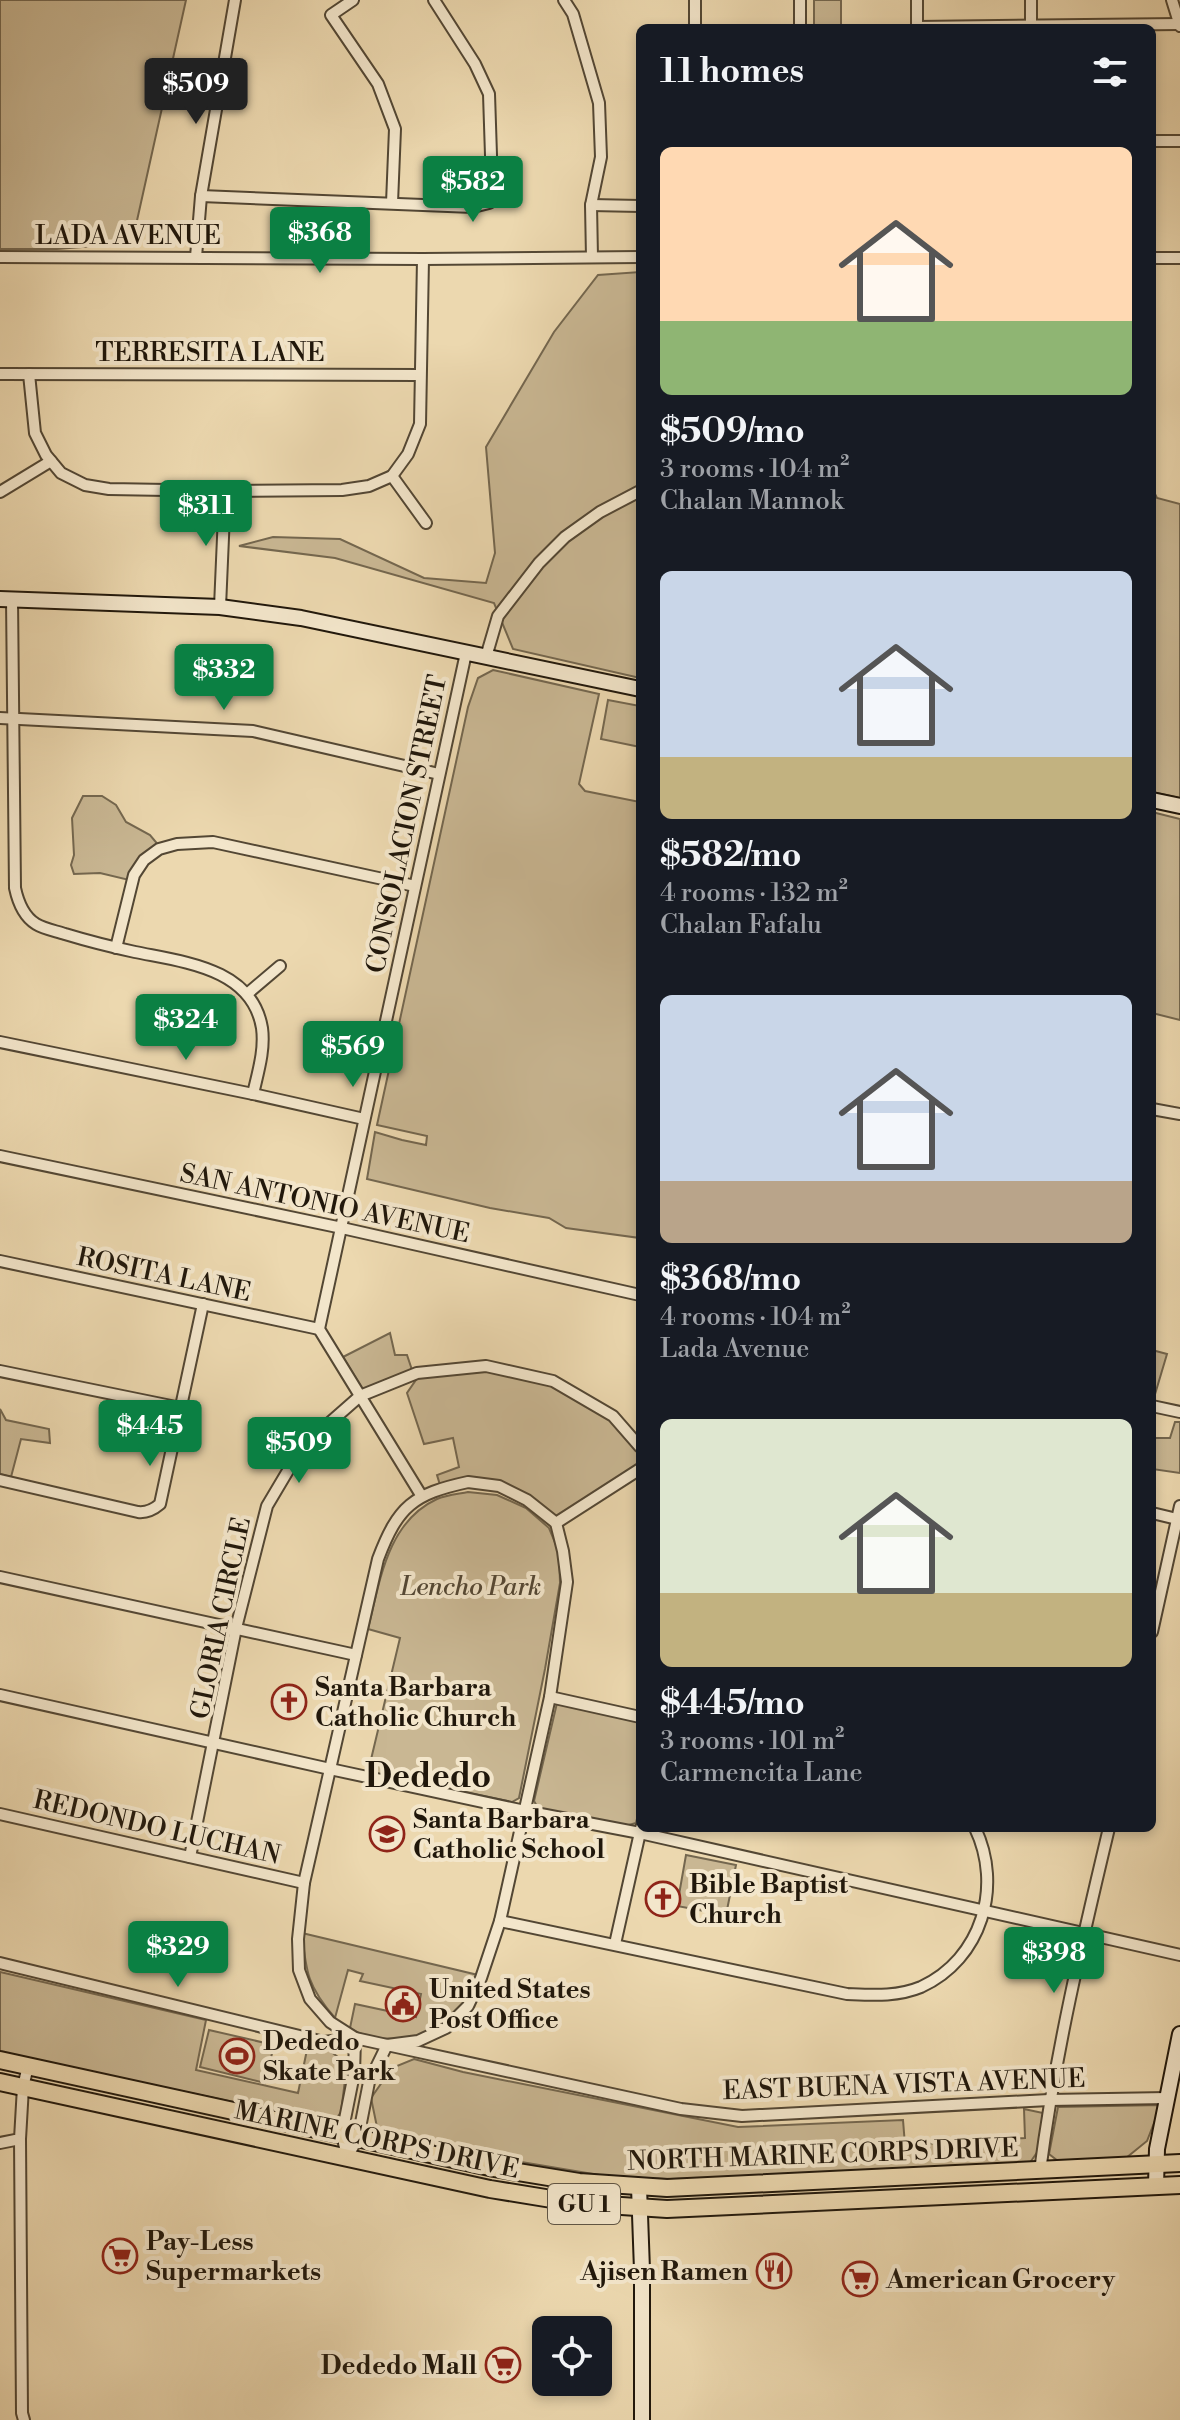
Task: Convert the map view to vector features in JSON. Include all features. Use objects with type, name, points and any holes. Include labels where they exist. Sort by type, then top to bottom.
[{"type":"main road","points":[[6,599],[220,607],[275,613],[636,688]]},
{"type":"main road","points":[[1156,801],[1180,806]]},
{"type":"main road","points":[[1156,2186],[1155,2165],[1180,2034]]},
{"type":"main road","name":"NORTH MARINE CORPS DRIVE","points":[[0,2060],[520,2173],[579,2182],[639,2187],[698,2187],[1180,2163]]},
{"type":"main road","name":"MARINE CORPS DRIVE","points":[[0,2082],[530,2197],[576,2203],[699,2209],[1180,2185]]},
{"type":"main road","points":[[639,2187],[642,2420]]},
{"type":"street","points":[[196,257],[201,196],[235,0]]},
{"type":"street","points":[[353,0],[331,15],[378,84],[395,129],[392,203]]},
{"type":"street","points":[[201,196],[473,207],[489,203],[492,186],[489,94],[475,64],[434,0]]},
{"type":"street","points":[[564,0],[573,14],[599,103],[601,157],[591,205],[592,257]]},
{"type":"street","points":[[695,0],[695,24]]},
{"type":"street","points":[[800,0],[800,24]]},
{"type":"street","points":[[917,0],[917,24]]},
{"type":"street","points":[[1031,0],[1031,24]]},
{"type":"street","points":[[1156,25],[1180,25],[1172,0]]},
{"type":"street","points":[[1156,141],[1180,141]]},
{"type":"street","points":[[591,205],[636,206]]},
{"type":"street","name":"LADA AVENUE","points":[[0,257],[636,257]]},
{"type":"street","points":[[1156,258],[1180,258]]},
{"type":"street","points":[[29,374],[35,433],[61,473],[85,485],[109,489],[225,491],[342,490],[369,486],[392,476],[408,454],[420,424],[423,259]]},
{"type":"street","name":"TERRESITA LANE","points":[[0,374],[420,375]]},
{"type":"street","points":[[0,492],[51,461]]},
{"type":"street","points":[[392,476],[426,523]]},
{"type":"street","points":[[220,607],[225,491]]},
{"type":"street","points":[[486,657],[498,616],[539,563],[565,537],[600,512],[636,493]]},
{"type":"street","points":[[6,599],[15,719],[15,888],[18,902],[37,925],[116,948],[202,966],[231,979],[247,994],[257,1010],[263,1047],[253,1094]]},
{"type":"street","name":"CONSOLACION STREET","points":[[319,1329],[466,653]]},
{"type":"street","points":[[0,718],[253,731],[439,774]]},
{"type":"street","points":[[116,948],[134,875],[144,860],[159,849],[177,844],[213,842],[415,886]]},
{"type":"street","points":[[247,994],[280,966]]},
{"type":"street","points":[[0,1042],[364,1119]]},
{"type":"street","points":[[1156,1110],[1180,1114]]},
{"type":"street","name":"SAN ANTONIO AVENUE","points":[[0,1156],[636,1294]]},
{"type":"street","name":"ROSITA LANE","points":[[0,1261],[319,1329]]},
{"type":"street","points":[[0,1480],[138,1512],[150,1511],[160,1504],[203,1304]]},
{"type":"street","points":[[319,1329],[421,1495]]},
{"type":"street","name":"GLORIA CIRCLE","points":[[190,1857],[236,1628],[267,1506],[302,1447],[360,1396],[417,1373],[486,1366],[553,1381],[613,1416],[636,1442]]},
{"type":"street","points":[[0,1371],[181,1408]]},
{"type":"street","points":[[1156,1407],[1180,1412]]},
{"type":"street","points":[[556,1523],[636,1472]]},
{"type":"street","points":[[350,2136],[369,2082],[387,2045],[418,2041],[446,2028],[468,2006],[500,1921],[550,1697],[567,1582],[556,1523],[527,1500],[499,1486],[468,1482],[421,1495],[389,1530],[378,1559],[304,1883],[298,1939],[299,1970],[310,1999],[330,2022],[355,2038]]},
{"type":"street","points":[[1156,1612],[1180,1506]]},
{"type":"street","points":[[1156,1514],[1177,1519]]},
{"type":"street","points":[[0,1577],[356,1655]]},
{"type":"street","points":[[0,1695],[525,1811],[636,1829]]},
{"type":"street","points":[[550,1697],[636,1716]]},
{"type":"street","name":"REDONDO LUCHAN","points":[[0,1814],[304,1883]]},
{"type":"street","points":[[615,1944],[640,1832]]},
{"type":"street","points":[[649,1832],[1180,1955]]},
{"type":"street","points":[[500,1921],[847,1994],[884,1996],[920,1987],[952,1967],[975,1937],[987,1903],[988,1866],[976,1832]]},
{"type":"street","points":[[1040,2171],[1049,2100],[1108,1832]]},
{"type":"street","points":[[0,1963],[324,2042],[355,2038]]},
{"type":"street","points":[[347,2157],[355,2038]]},
{"type":"street","name":"EAST BUENA VISTA AVENUE","points":[[355,2038],[681,2109],[742,2116],[1049,2100],[1167,2098]]},
{"type":"street","points":[[24,2420],[20,2139],[23,2087],[28,2066]]},
{"type":"street","points":[[0,2143],[20,2139]]},
{"type":"green space","points":[[0,0],[186,0],[132,243],[57,249],[0,249]]},
{"type":"green space","points":[[814,0],[841,0],[841,24],[814,24]]},
{"type":"green space","points":[[636,272],[636,677],[513,649],[494,603],[335,558],[239,546],[273,537],[340,539],[424,578],[486,583],[495,553],[486,447],[554,332],[598,275]]},
{"type":"green space","points":[[1156,496],[1180,504],[1180,798],[1156,793]]},
{"type":"green space","points":[[493,670],[599,694],[579,784],[585,791],[636,801],[636,1237],[566,1228],[549,1218],[490,1208],[367,1179],[375,1132],[426,1145],[427,1136],[377,1125],[468,707],[478,678]]},
{"type":"green space","points":[[608,700],[636,705],[636,746],[601,739]]},
{"type":"green space","points":[[83,796],[102,796],[116,805],[126,822],[150,835],[160,847],[129,880],[100,873],[74,874],[71,865],[74,855],[72,818]]},
{"type":"green space","points":[[1156,813],[1180,819],[1180,1020],[1156,1014]]},
{"type":"green space","points":[[390,1333],[395,1355],[407,1355],[412,1370],[363,1390],[343,1357]]},
{"type":"green space","points":[[1156,1351],[1167,1354],[1156,1391]]},
{"type":"green space","points":[[486,1369],[552,1384],[611,1418],[636,1448],[636,1469],[555,1520],[500,1483],[440,1485],[437,1475],[459,1467],[453,1438],[424,1444],[407,1393],[418,1377]]},
{"type":"green space","points":[[0,1409],[6,1420],[49,1429],[50,1443],[21,1439],[11,1477],[0,1474]]},
{"type":"green space","points":[[1175,1422],[1180,1422],[1180,1473],[1156,1470],[1156,1438],[1170,1438]]},
{"type":"green space","name":"Lencho Park","points":[[468,1492],[497,1495],[526,1508],[549,1528],[559,1552],[560,1583],[545,1669],[519,1798],[512,1802],[368,1772],[400,1638],[368,1629],[388,1555],[407,1522],[420,1509],[441,1498]]},
{"type":"green space","points":[[557,1703],[636,1721],[636,1823],[625,1826],[538,1808],[534,1801]]},
{"type":"green space","points":[[686,1855],[736,1865],[726,1915],[677,1906]]},
{"type":"green space","points":[[302,1933],[478,1975],[456,2013],[437,2029],[399,2039],[372,2037],[350,2028],[355,2004],[416,2017],[421,1994],[360,1981],[363,1974],[348,1970],[335,2018],[310,1979]]},
{"type":"green space","points":[[0,1972],[206,2020],[196,2070],[298,2093],[308,2045],[326,2048],[347,2064],[341,2112],[333,2123],[0,2053]]},
{"type":"green space","name":"Dededo Skate Park","points":[[209,2030],[274,2045],[265,2083],[200,2067]]},
{"type":"green space","points":[[414,2059],[463,2072],[738,2127],[903,2120],[905,2145],[1025,2138],[1024,2109],[1043,2113],[1038,2151],[1029,2164],[794,2176],[611,2177],[390,2140],[377,2127],[371,2098],[392,2068]]},
{"type":"green space","points":[[1161,2105],[1147,2141],[1126,2158],[1058,2161],[1049,2154],[1058,2107]]},
{"type":"place","name":"Santa Barbara Catholic Church","points":[[289,1702]]},
{"type":"place","name":"Santa Barbara Catholic School","points":[[387,1834]]},
{"type":"place","name":"Bible Baptist Church","points":[[663,1899]]},
{"type":"place","name":"United States Post Office","points":[[403,2004]]},
{"type":"place","name":"Dededo Skate Park","points":[[237,2056]]},
{"type":"place","name":"Pay-Less Supermarkets","points":[[120,2256]]},
{"type":"place","name":"Ajisen Ramen","points":[[774,2271]]},
{"type":"place","name":"American Grocery","points":[[860,2279]]},
{"type":"place","name":"Dededo Mall","points":[[503,2365]]},
{"type":"district","name":"Dededo","points":[[428,1775]]}]
